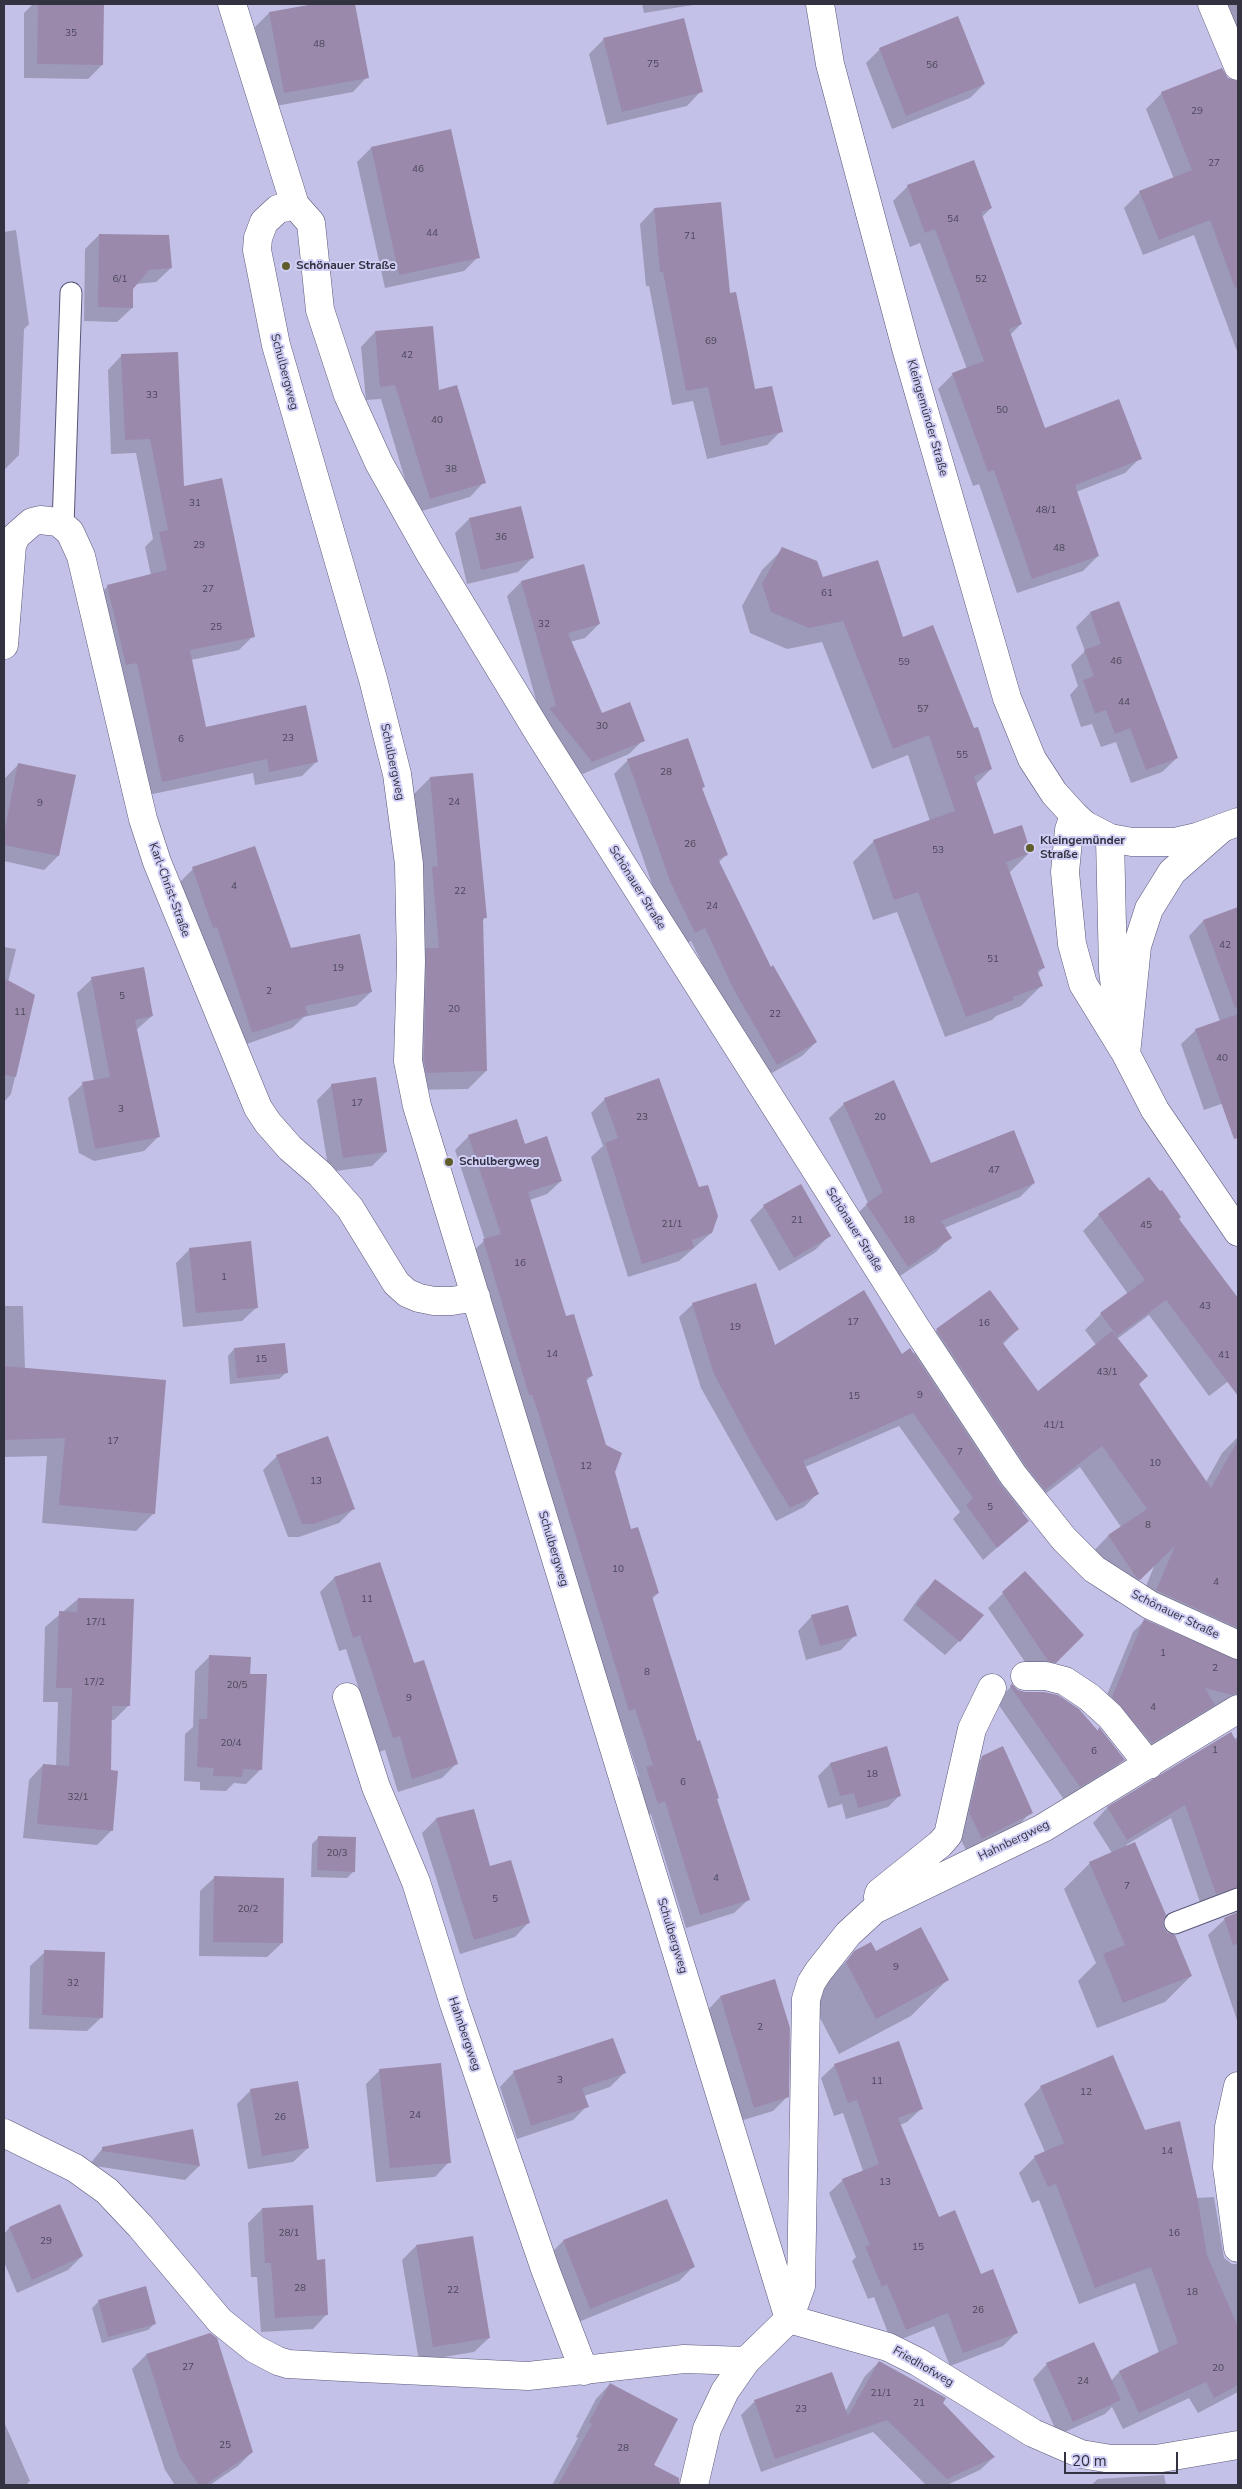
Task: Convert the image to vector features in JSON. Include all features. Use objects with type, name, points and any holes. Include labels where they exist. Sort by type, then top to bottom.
[{"type":"street","name":"Schönauer Straße","points":[[232,4],[295,205],[312,224],[316,285],[326,332],[348,395],[379,462],[429,552],[540,735],[916,1328],[1013,1475],[1064,1539],[1094,1569],[1150,1605],[1238,1645]]},
{"type":"street","name":"Kleingemünder Straße","points":[[820,4],[830,64],[893,301],[1007,698],[1032,759],[1054,794],[1074,815],[1085,825],[1110,838],[1132,842],[1175,842],[1197,837],[1230,825]]},
{"type":"street","points":[[1212,4],[1238,66]]},
{"type":"street","name":"Schulbergweg","points":[[295,205],[278,209],[270,216],[260,229],[257,250],[276,345],[373,679],[397,774],[409,864],[411,962],[408,1061],[417,1106],[789,2319]]},
{"type":"street","points":[[4,645],[8,569],[12,545],[16,536],[24,528],[40,520],[50,520],[63,526]]},
{"type":"street","name":"Karl-Christ-Straße","points":[[63,526],[76,541],[86,570],[143,818],[157,862],[258,1108],[268,1123],[290,1148],[320,1174],[350,1208],[396,1283],[407,1293],[434,1301],[452,1301],[476,1297]]},
{"type":"street","points":[[1074,815],[1069,830],[1065,872],[1072,944],[1083,984],[1126,1054],[1155,1110],[1238,1232]]},
{"type":"street","points":[[1126,1054],[1136,946],[1149,909],[1172,872],[1230,825]]},
{"type":"street","points":[[1110,838],[1115,999],[1126,1054]]},
{"type":"street","points":[[1025,1676],[1046,1676],[1065,1681],[1089,1698],[1110,1716],[1149,1764]]},
{"type":"street","name":"Hahnbergweg","points":[[874,1910],[879,1893],[940,1844],[948,1835],[972,1729],[992,1688]]},
{"type":"street","name":"Hahnbergweg","points":[[347,1697],[376,1787],[416,1882],[452,1998],[545,2269],[584,2371]]},
{"type":"street","name":"Hahnbergweg","points":[[789,2319],[801,2286],[803,2272],[808,1990],[829,1956],[848,1934],[874,1910],[1043,1828],[1238,1709]]},
{"type":"street","points":[[1238,2086],[1227,2145],[1229,2194],[1238,2248]]},
{"type":"street","points":[[4,2133],[75,2168],[107,2191],[140,2226],[220,2321],[255,2349],[278,2361],[288,2364],[342,2368],[506,2376],[551,2375],[684,2359],[746,2360]]},
{"type":"street","points":[[700,2481],[712,2416],[725,2391],[746,2360],[789,2319]]},
{"type":"street","name":"Friedhofweg","points":[[789,2319],[888,2347],[918,2362],[1033,2433],[1081,2454],[1111,2459],[1156,2459],[1238,2445]]},
{"type":"lane","points":[[63,526],[70,293]]},
{"type":"lane","points":[[1174,1923],[1238,1899]]},
{"type":"building","points":[[38,4],[104,4],[103,65],[37,64]]},
{"type":"building","points":[[314,4],[355,4],[369,78],[284,93],[269,12]]},
{"type":"building","points":[[958,16],[985,84],[906,116],[879,48]]},
{"type":"building","points":[[684,18],[703,92],[622,112],[603,38]]},
{"type":"building","points":[[1222,68],[1228,78],[1238,81],[1238,287],[1235,288],[1210,220],[1159,240],[1139,191],[1192,170],[1161,92]]},
{"type":"building","points":[[451,129],[480,258],[399,275],[371,147]]},
{"type":"building","points":[[974,160],[992,208],[981,212],[1022,324],[1009,329],[1045,428],[1119,399],[1142,459],[1075,485],[1099,556],[1032,579],[994,470],[988,472],[952,373],[984,361],[935,229],[925,233],[907,185]]},
{"type":"building","points":[[721,202],[730,293],[736,292],[755,389],[772,386],[783,432],[721,446],[708,387],[686,391],[663,272],[660,272],[654,208]]},
{"type":"building","points":[[99,234],[169,235],[172,268],[149,270],[133,289],[133,308],[98,307]]},
{"type":"building","points":[[433,326],[439,390],[457,385],[486,483],[430,499],[395,385],[380,387],[375,331]]},
{"type":"building","points":[[178,352],[184,486],[222,478],[255,637],[190,650],[206,727],[306,705],[318,762],[269,772],[267,759],[162,782],[137,663],[126,665],[107,585],[167,570],[159,532],[168,530],[150,439],[125,440],[121,354]]},
{"type":"building","points":[[521,506],[534,558],[481,570],[469,518]]},
{"type":"building","points":[[782,547],[817,561],[823,577],[878,560],[903,637],[933,625],[974,728],[978,727],[992,769],[974,776],[994,834],[1022,825],[1031,853],[1006,862],[1045,968],[1037,970],[1043,986],[1013,997],[1014,1000],[966,1017],[918,892],[894,900],[873,840],[955,811],[929,735],[893,749],[843,621],[809,628],[771,612],[762,584]]},
{"type":"building","points":[[584,564],[600,624],[568,633],[602,713],[630,702],[645,741],[592,762],[549,708],[556,706],[521,581]]},
{"type":"building","points":[[1119,601],[1178,758],[1146,770],[1130,728],[1115,734],[1106,710],[1095,714],[1083,680],[1094,676],[1084,650],[1101,644],[1090,612]]},
{"type":"building","points":[[688,738],[705,787],[702,788],[728,855],[718,859],[771,967],[773,965],[817,1042],[777,1065],[733,988],[705,928],[695,933],[670,881],[627,759]]},
{"type":"building","points":[[18,763],[76,775],[59,856],[4,845],[4,833]]},
{"type":"building","points":[[473,773],[487,918],[483,918],[487,1071],[426,1073],[424,1060],[426,948],[439,948],[432,867],[438,866],[430,777]]},
{"type":"building","points":[[255,846],[291,948],[360,934],[372,992],[305,1006],[308,1015],[252,1033],[217,927],[213,928],[192,867]]},
{"type":"building","points":[[1238,907],[1238,1007],[1235,1008],[1203,920]]},
{"type":"building","points":[[144,967],[153,1016],[135,1020],[160,1137],[95,1149],[82,1082],[110,1077],[91,977]]},
{"type":"building","points":[[4,978],[35,995],[16,1077],[4,1075]]},
{"type":"building","points":[[1238,1014],[1238,1138],[1234,1139],[1195,1029]]},
{"type":"building","points":[[376,1077],[387,1152],[343,1158],[331,1084]]},
{"type":"building","points":[[659,1078],[699,1187],[708,1185],[718,1216],[712,1233],[692,1240],[694,1248],[642,1264],[605,1143],[618,1138],[604,1098]]},
{"type":"building","points":[[894,1080],[931,1163],[1014,1130],[1035,1183],[941,1221],[952,1238],[908,1267],[866,1204],[883,1192],[843,1103]]},
{"type":"building","points":[[517,1119],[525,1144],[547,1136],[562,1181],[528,1192],[566,1316],[574,1314],[593,1376],[586,1378],[606,1445],[622,1453],[615,1472],[631,1529],[638,1527],[659,1593],[652,1596],[697,1741],[700,1740],[719,1798],[717,1799],[750,1900],[700,1915],[665,1801],[658,1804],[646,1767],[653,1765],[635,1709],[629,1711],[538,1412],[532,1395],[529,1395],[483,1239],[501,1234],[468,1135]]},
{"type":"building","points":[[1149,1177],[1160,1191],[1162,1190],[1181,1217],[1179,1219],[1238,1298],[1238,1396],[1166,1300],[1117,1336],[1100,1313],[1145,1280],[1098,1214]]},
{"type":"building","points":[[801,1184],[831,1236],[794,1258],[763,1205]]},
{"type":"building","points":[[251,1241],[258,1308],[196,1313],[189,1248]]},
{"type":"building","points":[[756,1283],[775,1345],[864,1290],[902,1354],[910,1348],[1000,1484],[1029,1521],[997,1548],[966,1505],[973,1498],[913,1413],[803,1461],[819,1494],[790,1508],[757,1454],[714,1374],[692,1303]]},
{"type":"building","points":[[990,1290],[1019,1329],[1002,1342],[1038,1391],[1112,1331],[1148,1376],[1139,1384],[1211,1488],[1238,1440],[1238,1628],[1156,1590],[1175,1546],[1140,1580],[1136,1577],[1108,1535],[1147,1509],[1102,1446],[1045,1490],[1026,1466],[936,1329]]},
{"type":"building","points":[[285,1343],[288,1373],[237,1378],[234,1348]]},
{"type":"building","points":[[4,1366],[166,1380],[155,1514],[59,1505],[65,1438],[4,1440]]},
{"type":"building","points":[[328,1436],[355,1509],[314,1524],[302,1524],[276,1455]]},
{"type":"building","points":[[380,1562],[414,1663],[424,1660],[458,1764],[412,1779],[400,1736],[393,1738],[360,1635],[353,1638],[334,1577]]},
{"type":"building","points":[[1025,1571],[1084,1635],[1056,1663],[1048,1661],[1002,1592]]},
{"type":"building","points":[[935,1579],[984,1615],[960,1642],[916,1605]]},
{"type":"building","points":[[78,1598],[134,1599],[130,1706],[112,1706],[111,1770],[118,1771],[113,1831],[37,1824],[43,1764],[69,1766],[72,1688],[56,1688],[59,1611],[77,1612]]},
{"type":"building","points":[[848,1605],[857,1636],[820,1646],[811,1615]]},
{"type":"building","points":[[1144,1619],[1238,1660],[1238,1693],[1231,1695],[1205,1688],[1215,1705],[1152,1743],[1112,1697]]},
{"type":"building","points":[[209,1655],[251,1657],[250,1674],[267,1674],[262,1770],[243,1769],[242,1777],[213,1776],[214,1768],[197,1767],[199,1719],[207,1719]]},
{"type":"building","points":[[1012,1684],[1018,1690],[1025,1692],[1044,1692],[1058,1695],[1079,1709],[1098,1731],[1099,1727],[1125,1760],[1080,1787],[1010,1686]]},
{"type":"building","points":[[1231,1732],[1238,1744],[1238,1887],[1216,1894],[1185,1805],[1127,1840],[1107,1807]]},
{"type":"building","points":[[887,1746],[901,1796],[858,1808],[854,1793],[840,1796],[830,1763]]},
{"type":"building","points":[[1003,1746],[1033,1813],[982,1839],[969,1813],[982,1756]]},
{"type":"building","points":[[474,1809],[490,1866],[511,1860],[530,1923],[474,1940],[436,1818]]},
{"type":"building","points":[[318,1836],[356,1837],[355,1872],[317,1870]]},
{"type":"building","points":[[1135,1842],[1166,1915],[1163,1921],[1164,1928],[1168,1933],[1175,1935],[1192,1976],[1123,2003],[1103,1954],[1125,1945],[1089,1862]]},
{"type":"building","points":[[214,1876],[284,1878],[283,1943],[213,1942]]},
{"type":"building","points":[[1238,1912],[1238,1944],[1233,1945],[1224,1918]]},
{"type":"building","points":[[921,1927],[949,1980],[876,2019],[846,1962],[854,1951],[871,1942],[876,1951]]},
{"type":"building","points":[[44,1950],[105,1952],[103,2018],[42,2015]]},
{"type":"building","points":[[775,1979],[790,2028],[789,2097],[754,2108],[720,1996]]},
{"type":"building","points":[[613,2038],[626,2073],[582,2088],[589,2107],[531,2126],[513,2071]]},
{"type":"building","points":[[899,2041],[923,2109],[898,2118],[939,2217],[955,2210],[981,2274],[993,2269],[1018,2333],[963,2353],[948,2313],[906,2330],[887,2284],[882,2287],[865,2246],[870,2245],[842,2179],[879,2164],[857,2100],[848,2103],[834,2064]]},
{"type":"building","points":[[1113,2055],[1145,2130],[1180,2121],[1198,2201],[1207,2255],[1238,2327],[1238,2385],[1214,2398],[1206,2382],[1139,2413],[1119,2371],[1178,2343],[1151,2267],[1095,2288],[1056,2184],[1048,2187],[1034,2156],[1064,2143],[1040,2086]]},
{"type":"building","points":[[441,2063],[451,2163],[390,2168],[379,2069]]},
{"type":"building","points":[[298,2081],[309,2148],[262,2156],[250,2089]]},
{"type":"building","points":[[193,2129],[200,2166],[102,2151],[102,2147]]},
{"type":"building","points":[[667,2199],[695,2267],[590,2309],[563,2240]]},
{"type":"building","points":[[60,2204],[83,2256],[32,2280],[9,2227]]},
{"type":"building","points":[[313,2205],[317,2260],[325,2259],[328,2315],[275,2318],[271,2263],[265,2263],[262,2208]]},
{"type":"building","points":[[473,2236],[490,2338],[433,2347],[416,2245]]},
{"type":"building","points":[[146,2286],[156,2324],[108,2337],[98,2300]]},
{"type":"building","points":[[210,2333],[217,2338],[253,2452],[205,2485],[199,2485],[179,2456],[146,2354]]},
{"type":"building","points":[[1094,2342],[1121,2400],[1073,2422],[1046,2363]]},
{"type":"building","points":[[879,2361],[946,2398],[943,2403],[995,2457],[947,2479],[887,2420],[775,2459],[754,2400],[832,2372],[848,2416]]},
{"type":"building","points":[[610,2383],[678,2419],[654,2465],[679,2478],[679,2485],[558,2485],[592,2424],[589,2422]]},
{"type":"place","name":"Schönauer Straße","points":[[286,266]]},
{"type":"place","name":"Kleingemünder Straße","points":[[1030,848]]},
{"type":"place","name":"Schulbergweg","points":[[449,1162]]}]
